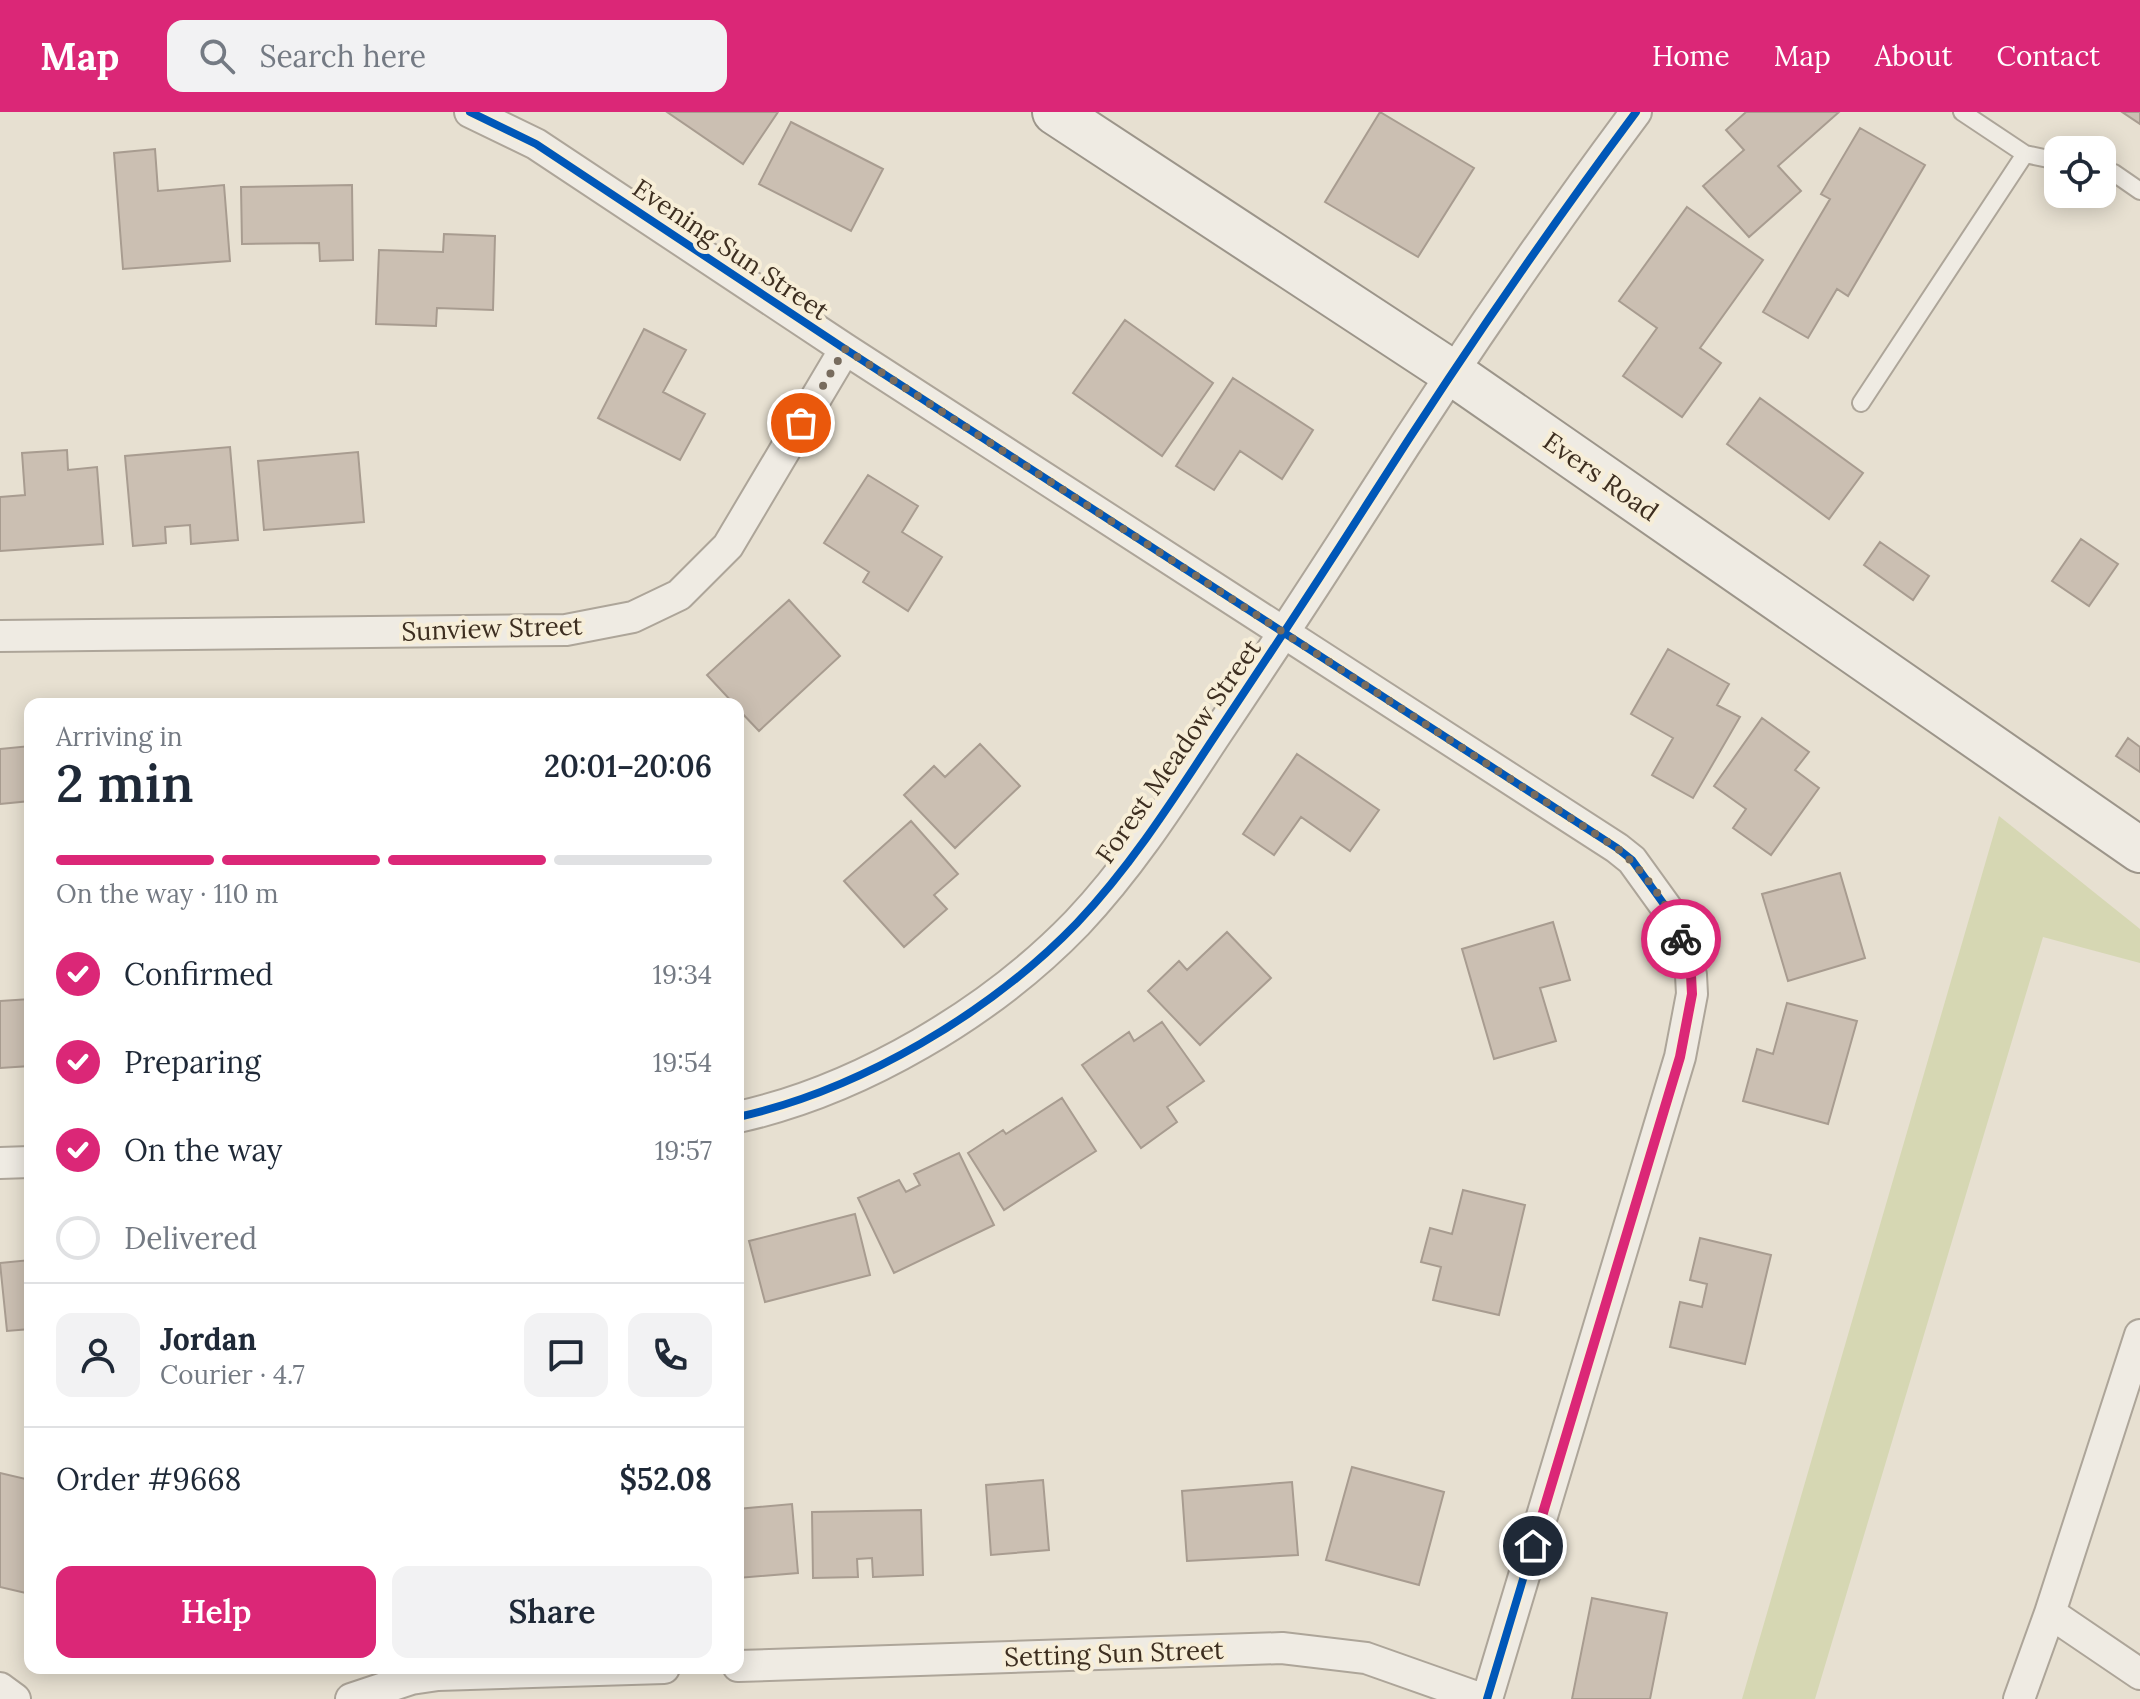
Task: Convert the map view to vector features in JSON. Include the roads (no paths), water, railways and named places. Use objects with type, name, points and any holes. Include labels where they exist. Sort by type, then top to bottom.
[{"type":"main road","name":"Evers Road","points":[[1055,112],[1451,372],[2140,850]]},
{"type":"street","name":"Evening Sun Street","points":[[470,112],[536,144],[845,349],[1617,848],[1632,860],[1676,921],[1691,975],[1692,994],[1680,1057],[1484,1699]]},
{"type":"street","name":"Forest Meadow Street","points":[[744,1115],[825,1089],[894,1058],[960,1019],[1021,974],[1077,922],[1147,839],[1284,633],[1451,372],[1636,112]]},
{"type":"street","name":"Sunview Street","points":[[0,636],[566,630],[633,617],[679,595],[728,546],[845,349]]},
{"type":"street","points":[[0,1163],[24,1162]]},
{"type":"street","points":[[2019,1699],[2140,1335]]},
{"type":"street","points":[[2050,1613],[2140,1674]]},
{"type":"street","name":"Setting Sun Street","points":[[744,1666],[1282,1648],[1366,1658],[1484,1699]]},
{"type":"street","points":[[351,1699],[411,1679],[470,1674]]},
{"type":"street","points":[[0,1688],[15,1699]]},
{"type":"lane","points":[[1962,112],[2025,154],[2044,158]]},
{"type":"lane","points":[[1861,403],[2025,154]]},
{"type":"lane","points":[[2116,174],[2140,191]]}]
